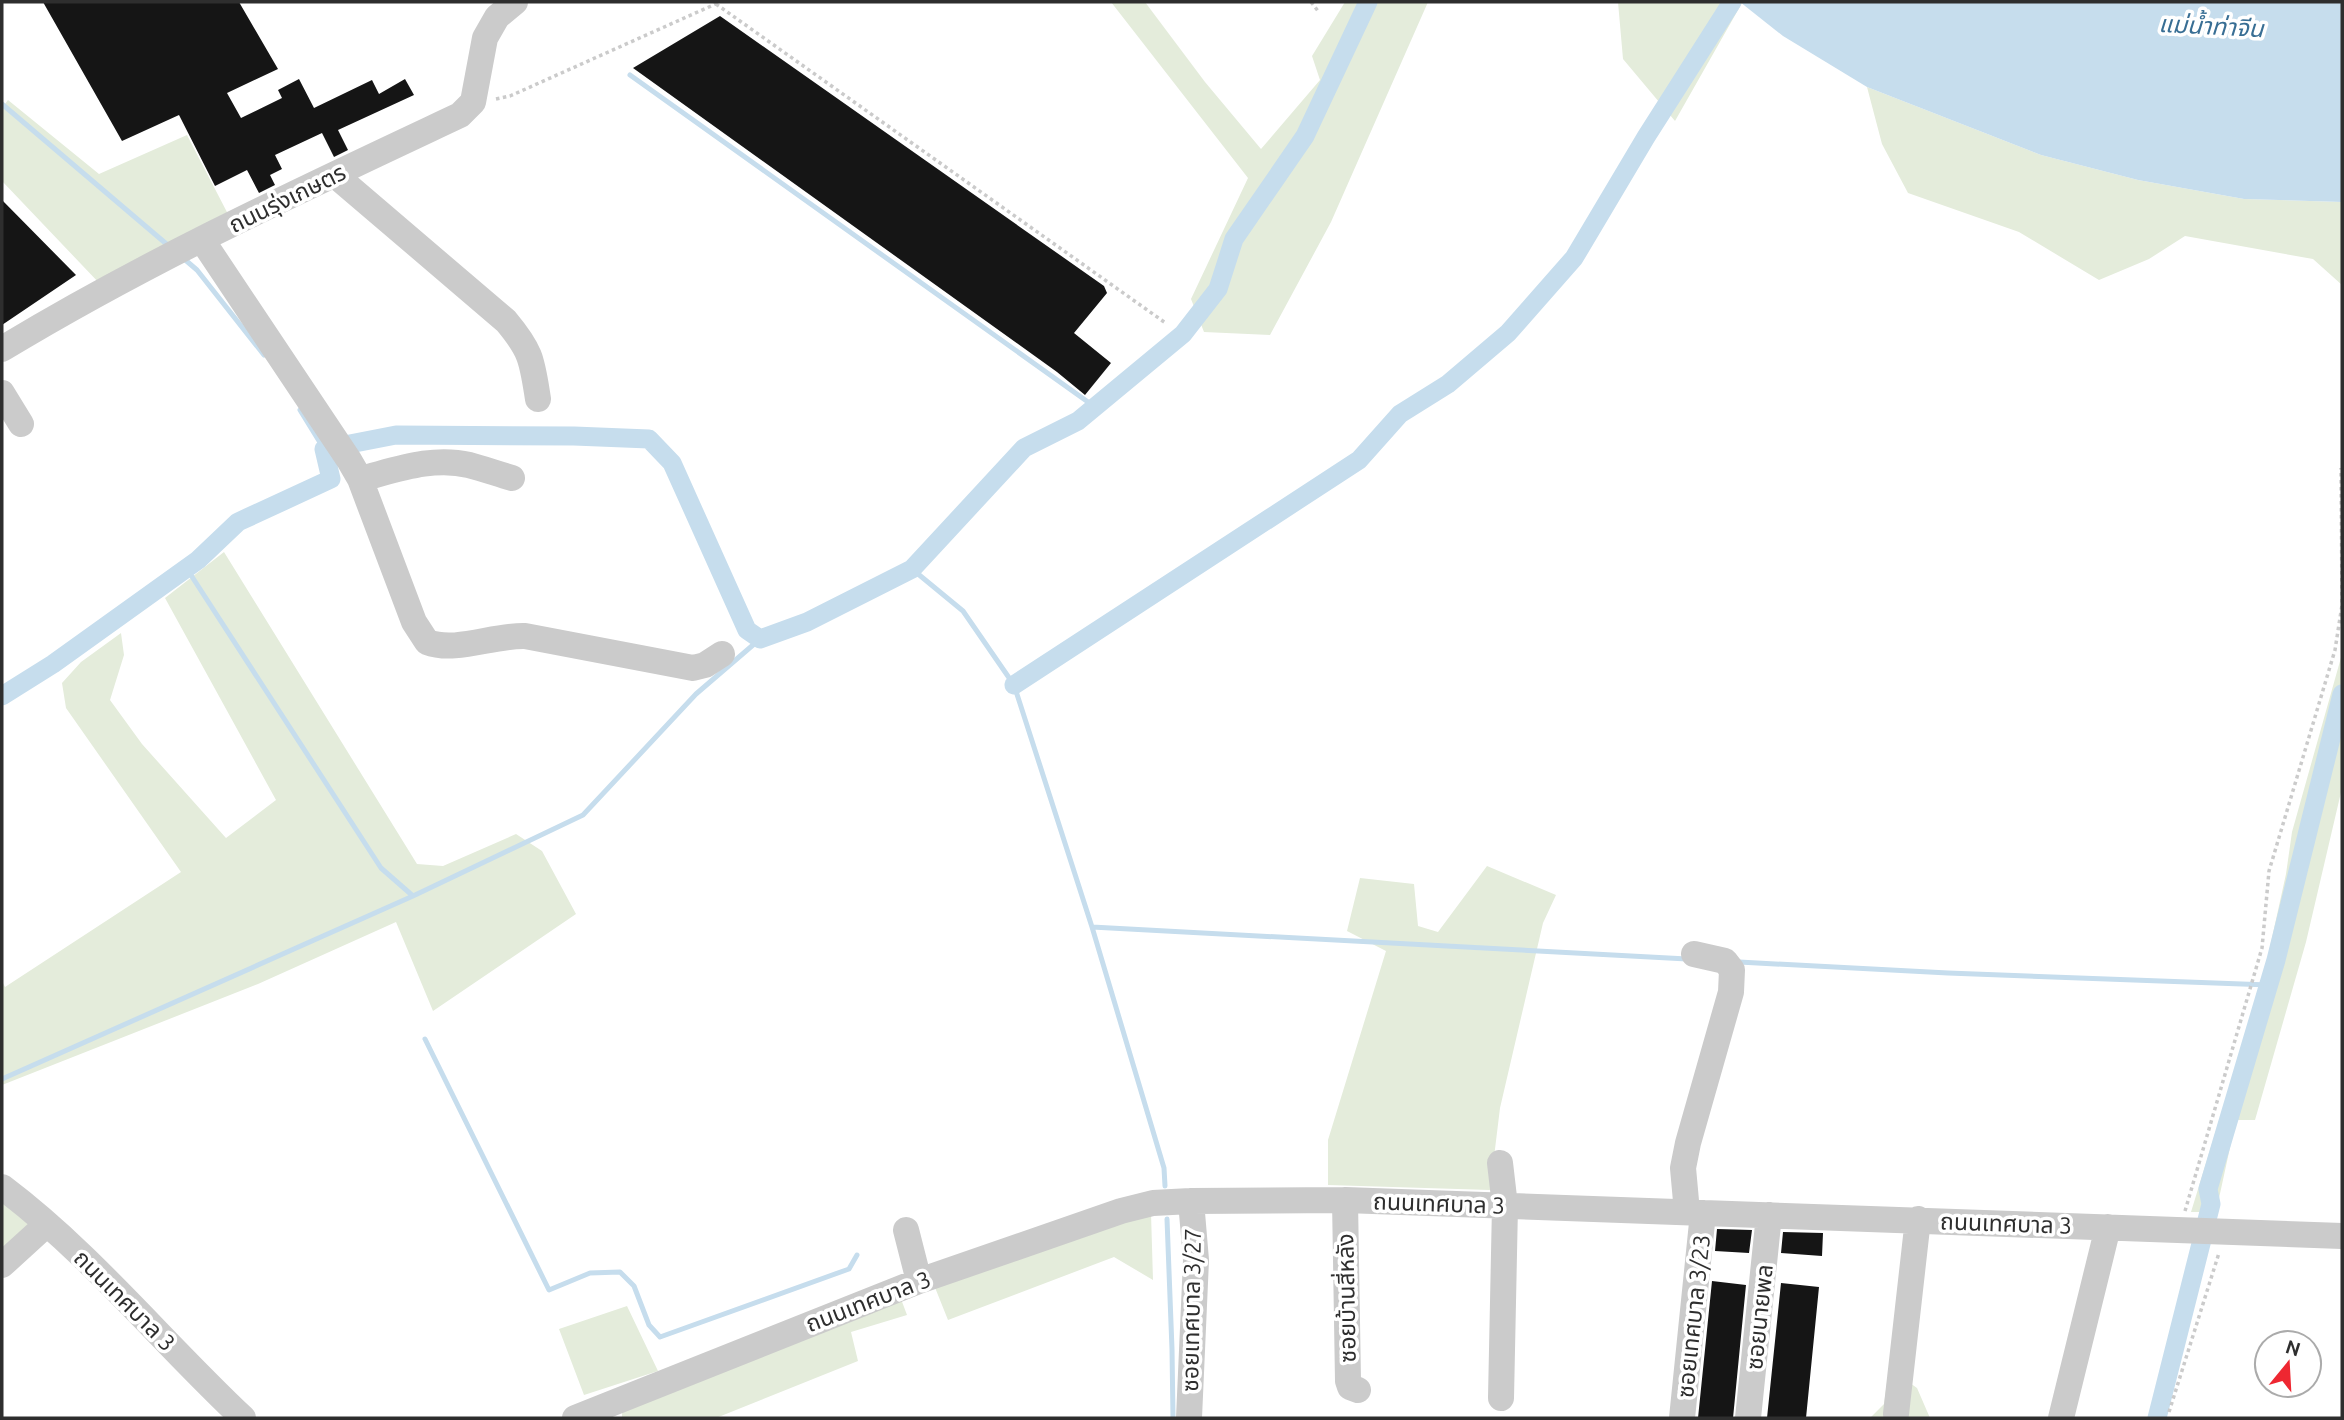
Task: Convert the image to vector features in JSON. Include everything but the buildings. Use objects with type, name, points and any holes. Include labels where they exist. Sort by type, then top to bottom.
[{"type":"street","points":[[473,102],[485,38],[498,17],[515,2]]},
{"type":"street","name":"ถนนรุ่งเกษตร","points":[[2,349],[69,308],[335,174],[460,115],[473,102]]},
{"type":"street","points":[[335,174],[506,321],[523,342],[532,360],[538,400]]},
{"type":"street","points":[[185,249],[328,428],[354,469],[414,622],[427,642],[445,646],[499,637],[525,636],[696,668],[705,666],[722,654]]},
{"type":"street","points":[[2,393],[21,424]]},
{"type":"street","points":[[354,469],[443,462],[468,465],[512,478]]},
{"type":"street","name":"ซอยเทศบาล 3/23","points":[[1682,1418],[1695,1213],[1683,1168],[1731,992],[1732,970],[1725,961],[1694,954]]},
{"type":"street","points":[[1500,1163],[1504,1206],[1502,1398]]},
{"type":"street","name":"ถนนเทศบาล 3","points":[[2,1187],[77,1251],[239,1417]]},
{"type":"street","name":"ถนนเทศบาล 3","points":[[575,1418],[609,1412],[919,1281],[1121,1211],[1153,1203],[1345,1200],[2342,1236]]},
{"type":"street","name":"ซอยบ้านสี่หลัง","points":[[1345,1200],[1348,1381],[1350,1387],[1359,1390]]},
{"type":"street","name":"ซอยเทศบาล 3/27","points":[[1189,1418],[1196,1260],[1191,1201]]},
{"type":"street","name":"ซอยนายพล","points":[[1748,1418],[1769,1215]]},
{"type":"street","points":[[1896,1414],[1918,1219]]},
{"type":"street","points":[[2,1265],[47,1224]]},
{"type":"street","points":[[2061,1418],[2108,1227]]},
{"type":"street","points":[[906,1230],[919,1281]]},
{"type":"path","points":[[1311,2],[1318,11]]},
{"type":"path","points":[[473,102],[510,96],[718,3],[1167,324]]},
{"type":"path","points":[[2179,1229],[2262,948],[2269,870],[2335,650],[2342,606],[2341,468]]},
{"type":"path","points":[[2169,1412],[2226,1231]]},
{"type":"green space","points":[[1111,2],[1145,2],[1205,82],[1261,149],[1320,80],[1312,56],[1345,2],[1428,2],[1331,222],[1270,335],[1204,332],[1191,299],[1248,178]]},
{"type":"green space","points":[[1618,2],[1742,3],[1675,121],[1623,59]]},
{"type":"green space","points":[[1867,87],[2041,155],[2138,180],[2244,199],[2342,202],[2342,285],[2313,259],[2185,236],[2149,259],[2099,280],[2019,232],[1908,193],[1882,144]]},
{"type":"green space","points":[[8,100],[99,174],[187,135],[229,216],[101,285],[2,181],[2,108]]},
{"type":"green space","points":[[224,552],[417,864],[443,866],[516,834],[542,851],[576,914],[433,1011],[396,922],[258,984],[2,1085],[2,981],[5,987],[181,872],[66,708],[62,683],[81,662],[121,633],[124,655],[110,700],[142,744],[226,838],[276,800],[165,598]]},
{"type":"green space","points":[[2342,654],[2342,788],[2306,942],[2255,1120],[2236,1120],[2216,1212],[2191,1212],[2264,974],[2286,874],[2292,832]]},
{"type":"green space","points":[[1487,866],[1556,895],[1543,923],[1500,1108],[1490,1190],[1328,1185],[1328,1140],[1386,951],[1347,931],[1360,878],[1414,884],[1418,926],[1438,932]]},
{"type":"green space","points":[[2,1199],[35,1223],[2,1252]]},
{"type":"green space","points":[[1151,1213],[1153,1280],[1114,1257],[948,1320],[934,1285]]},
{"type":"green space","points":[[901,1299],[907,1315],[851,1332],[858,1361],[716,1418],[622,1418],[622,1411]]},
{"type":"green space","points":[[627,1306],[658,1371],[584,1395],[559,1329]]},
{"type":"green space","points":[[1889,1368],[1917,1388],[1930,1418],[1870,1418],[1884,1404]]},
{"type":"water","name":"แม่น้ำท่าจีน","points":[[1740,2],[2342,2],[2342,202],[2244,199],[2138,180],[2041,155],[1867,87],[1783,36]]},
{"type":"waterway","points":[[2,696],[53,664],[198,560],[238,522],[331,479],[324,449],[396,435],[649,439],[672,463],[747,630],[760,639],[807,622],[912,569],[1024,448],[1078,421],[1183,334],[1218,289],[1234,239],[1305,136],[1368,2]]},
{"type":"waterway","points":[[1014,685],[1359,460],[1400,414],[1448,384],[1508,333],[1574,258],[1646,137],[1732,2]]},
{"type":"waterway","points":[[630,75],[1095,407]]},
{"type":"waterway","points":[[2,104],[170,247]]},
{"type":"waterway","points":[[183,258],[197,270],[264,355]]},
{"type":"waterway","points":[[300,410],[324,449]]},
{"type":"waterway","points":[[187,569],[381,868],[413,896],[583,815],[696,694],[760,639]]},
{"type":"waterway","points":[[912,569],[963,611],[1014,685],[1092,927],[1164,1168],[1165,1186]]},
{"type":"waterway","points":[[2157,1418],[2211,1204],[2208,1189],[2276,960],[2342,694]]},
{"type":"waterway","points":[[2,1079],[413,896]]},
{"type":"waterway","points":[[1092,927],[1687,959]]},
{"type":"waterway","points":[[1739,962],[2269,985]]},
{"type":"waterway","points":[[425,1039],[549,1290],[590,1273],[620,1272],[634,1286],[649,1325],[660,1337],[849,1269],[857,1255]]},
{"type":"waterway","points":[[1167,1219],[1173,1418]]}]
